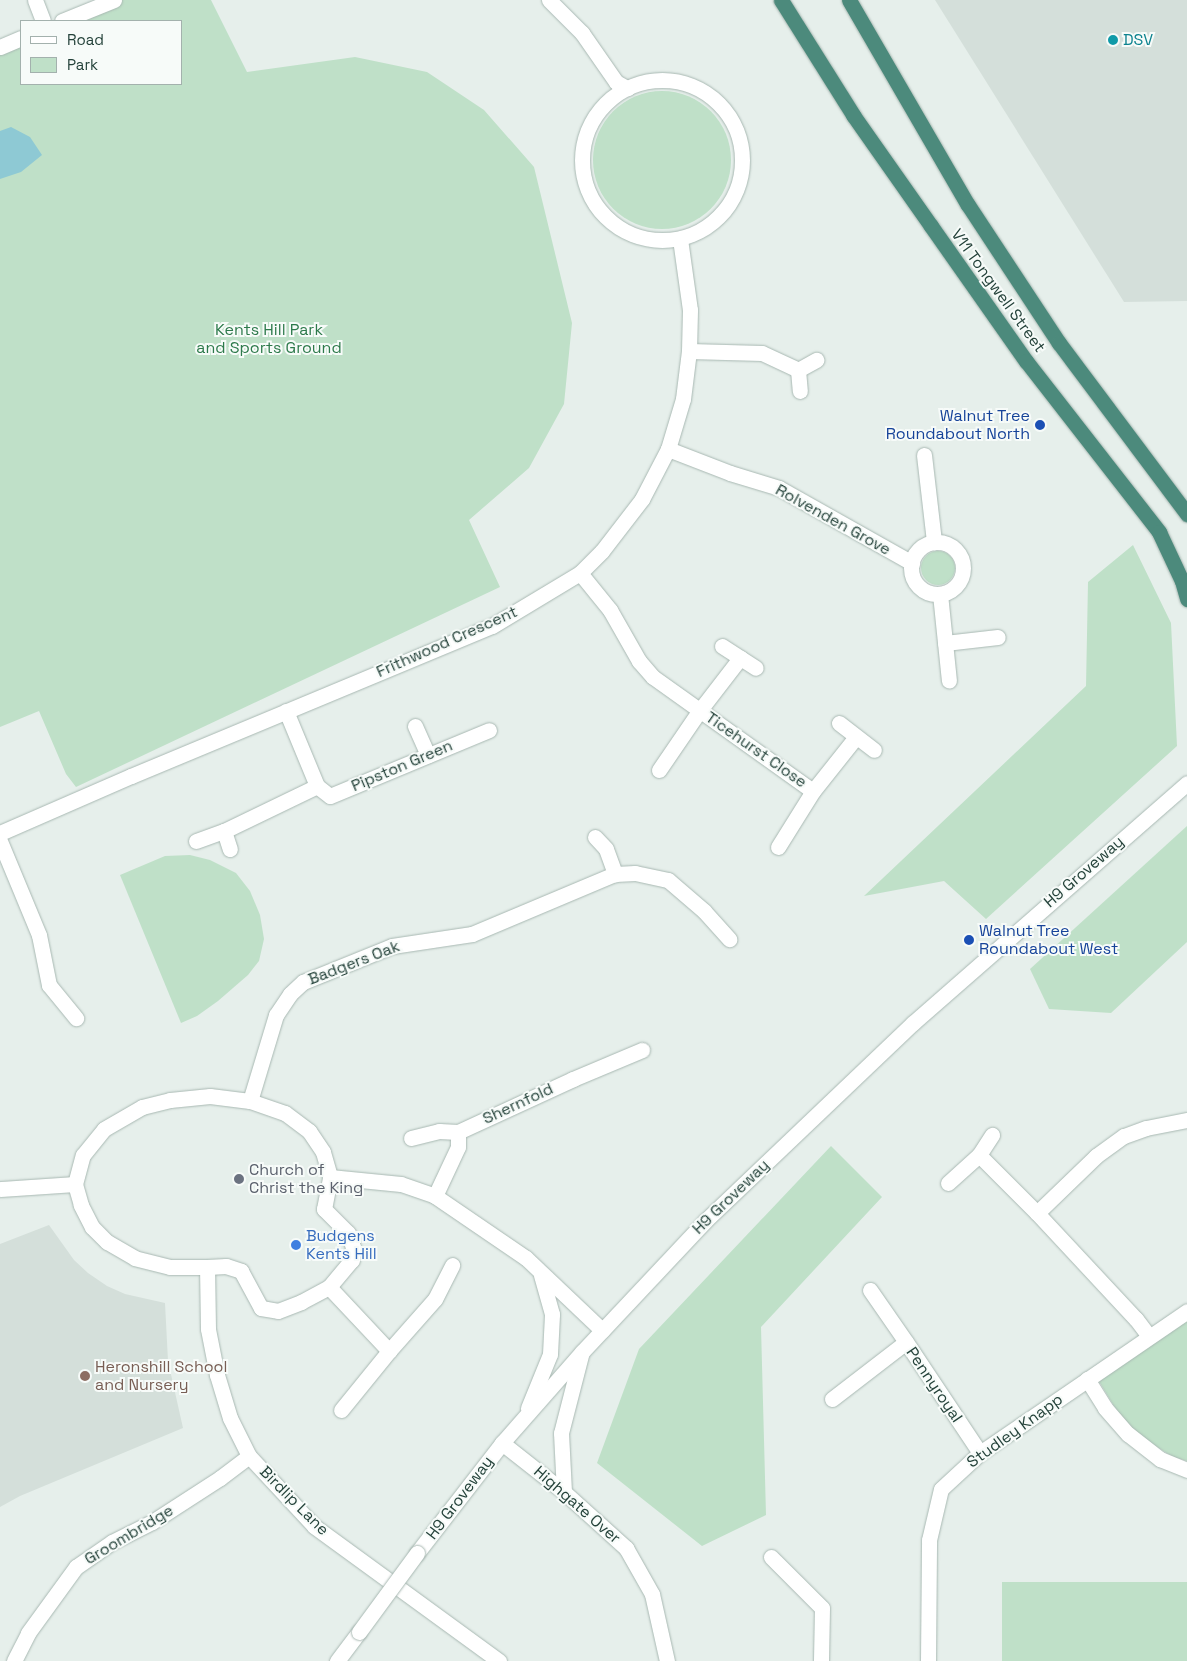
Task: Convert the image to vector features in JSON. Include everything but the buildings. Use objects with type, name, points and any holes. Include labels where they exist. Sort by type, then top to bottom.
[{"type":"highway","name":"V11 Tongwell Street","points":[[781,0],[853,115],[930,226],[1026,361],[1159,532],[1182,582],[1187,599]]},
{"type":"highway","name":"V11 Tongwell Street","points":[[848,0],[968,205],[1059,343],[1185,511]]},
{"type":"street","points":[[35,0],[44,20]]},
{"type":"street","points":[[64,20],[114,0]]},
{"type":"street","points":[[549,0],[582,33],[616,82],[627,88]]},
{"type":"street","points":[[0,47],[20,38]]},
{"type":"street","points":[[653,80],[680,82],[705,92],[725,110],[738,134],[743,160],[738,187],[726,210],[705,229],[680,239],[650,240],[636,236],[616,226],[599,211],[588,191],[582,166],[584,140],[592,120],[609,100],[627,88],[653,80]]},
{"type":"street","name":"Frithwood Crescent","points":[[0,834],[76,799],[492,626],[580,573],[602,551],[642,500],[668,449],[683,399],[689,351],[690,310],[680,239]]},
{"type":"street","points":[[689,351],[762,353],[798,370]]},
{"type":"street","points":[[798,370],[816,360]]},
{"type":"street","points":[[798,370],[800,391]]},
{"type":"street","name":"Rolvenden Grove","points":[[668,449],[730,474],[779,488],[912,563],[920,549],[934,542]]},
{"type":"street","points":[[912,563],[914,579],[918,585],[932,593],[940,594],[954,587],[960,580],[963,565],[956,550],[942,542],[934,542],[924,455]]},
{"type":"street","name":"Ticehurst Close","points":[[580,573],[610,610],[639,661],[654,677],[813,791]]},
{"type":"street","points":[[940,594],[949,681]]},
{"type":"street","points":[[946,643],[998,637]]},
{"type":"street","points":[[722,646],[756,668]]},
{"type":"street","name":"Ticehurst Close","points":[[659,770],[700,710],[740,658]]},
{"type":"street","points":[[196,842],[224,831],[317,786],[286,711]]},
{"type":"street","points":[[839,723],[874,750]]},
{"type":"street","points":[[415,726],[428,755]]},
{"type":"street","name":"Pipston Green","points":[[317,786],[330,796],[489,730]]},
{"type":"street","name":"Ticehurst Close","points":[[778,847],[813,791],[856,737]]},
{"type":"street","name":"H9 Groveway","points":[[337,1661],[502,1443],[602,1330],[705,1220],[913,1023],[1185,781]]},
{"type":"street","points":[[224,831],[230,849]]},
{"type":"street","points":[[595,837],[606,848],[615,874]]},
{"type":"street","points":[[0,841],[39,935],[49,985],[76,1018]]},
{"type":"street","name":"Badgers Oak","points":[[250,1101],[276,1015],[290,994],[303,982],[392,946],[472,934],[615,874],[635,873],[668,880],[704,911],[729,939]]},
{"type":"street","name":"Shernfold","points":[[458,1132],[565,1082],[642,1050]]},
{"type":"street","points":[[210,1096],[250,1101],[284,1113],[309,1131],[323,1152],[330,1177],[324,1210],[348,1233],[353,1247],[352,1260],[329,1287],[301,1302],[278,1311],[261,1308],[240,1271],[226,1266],[170,1267],[135,1258],[107,1242],[92,1227],[81,1205],[75,1184],[83,1155],[104,1129],[142,1107],[170,1100],[210,1096]]},
{"type":"street","points":[[1037,1213],[1096,1156],[1124,1136],[1146,1128],[1187,1120]]},
{"type":"street","points":[[411,1138],[439,1132],[458,1132],[458,1147],[435,1196]]},
{"type":"street","points":[[948,1183],[979,1155],[992,1135]]},
{"type":"street","points":[[979,1155],[1037,1213],[1149,1336]]},
{"type":"street","points":[[330,1177],[401,1184],[435,1196],[526,1258],[602,1330]]},
{"type":"street","points":[[0,1189],[75,1184]]},
{"type":"street","points":[[342,1410],[389,1351],[435,1299],[452,1265]]},
{"type":"street","name":"Birdlip Lane","points":[[207,1267],[208,1329],[217,1375],[230,1418],[249,1456],[314,1526],[499,1661]]},
{"type":"street","points":[[523,1419],[550,1354],[552,1314],[540,1273]]},
{"type":"street","points":[[329,1287],[389,1351]]},
{"type":"street","points":[[870,1290],[906,1342]]},
{"type":"street","name":"Studley Knapp","points":[[928,1661],[929,1540],[941,1489],[980,1453],[1187,1311]]},
{"type":"street","name":"Pennyroyal","points":[[832,1399],[906,1342],[980,1453]]},
{"type":"street","points":[[564,1492],[561,1433],[582,1352]]},
{"type":"street","points":[[1087,1379],[1105,1408],[1128,1434],[1160,1459],[1187,1470]]},
{"type":"street","name":"Highgate Over","points":[[502,1443],[564,1492],[626,1548],[652,1594],[667,1661]]},
{"type":"street","name":"Groombridge","points":[[14,1661],[28,1633],[76,1567],[112,1542],[152,1522],[190,1498],[249,1456]]},
{"type":"street","points":[[771,1557],[822,1608],[822,1661]]},
{"type":"shaded area","points":[[935,0],[1187,0],[1187,301],[1124,302]]},
{"type":"shaded area","name":"Heronshill School and Nursery","points":[[49,1225],[74,1260],[88,1273],[107,1286],[125,1294],[165,1303],[168,1361],[183,1428],[20,1496],[0,1507],[0,1244]]},
{"type":"green space","name":"Kents Hill Park and Sports Ground","points":[[114,0],[211,0],[247,72],[355,57],[427,72],[484,110],[534,167],[572,323],[564,404],[529,468],[469,520],[500,587],[76,787],[66,774],[39,711],[0,727],[0,48],[20,39],[20,85],[182,85],[182,20],[64,20]]},
{"type":"green space","points":[[662,91],[688,96],[711,111],[726,134],[731,160],[726,186],[711,209],[688,224],[662,229],[636,224],[613,209],[598,186],[593,160],[598,134],[613,111],[636,96]]},
{"type":"green space","points":[[1133,545],[1171,623],[1177,746],[986,919],[944,881],[864,896],[1086,686],[1088,582]]},
{"type":"green space","points":[[938,551],[945,552],[950,556],[954,561],[954,575],[950,580],[945,584],[938,585],[931,584],[926,580],[922,575],[921,568],[922,561],[926,556],[931,552]]},
{"type":"green space","points":[[1187,826],[1187,942],[1111,1013],[1049,1009],[1030,969]]},
{"type":"green space","points":[[190,855],[210,860],[236,873],[250,891],[260,915],[264,939],[259,961],[248,975],[218,1001],[197,1016],[181,1023],[120,875],[165,856]]},
{"type":"green space","points":[[831,1146],[882,1197],[761,1327],[766,1515],[702,1546],[597,1463],[639,1349]]},
{"type":"green space","points":[[1187,1319],[1187,1461],[1173,1457],[1143,1438],[1120,1416],[1097,1378]]},
{"type":"green space","points":[[1002,1582],[1187,1582],[1187,1661],[1002,1661]]},
{"type":"water","points":[[11,127],[30,137],[42,155],[21,172],[0,179],[0,131]]},
{"type":"place","name":"DSV","points":[[1113,40]]},
{"type":"place","name":"Walnut Tree Roundabout North","points":[[1040,425]]},
{"type":"place","name":"Walnut Tree Roundabout West","points":[[969,940]]},
{"type":"place","name":"Church of Christ the King","points":[[239,1179]]},
{"type":"place","name":"Budgens Kents Hill","points":[[296,1245]]},
{"type":"place","name":"Heronshill School and Nursery","points":[[85,1376]]}]
